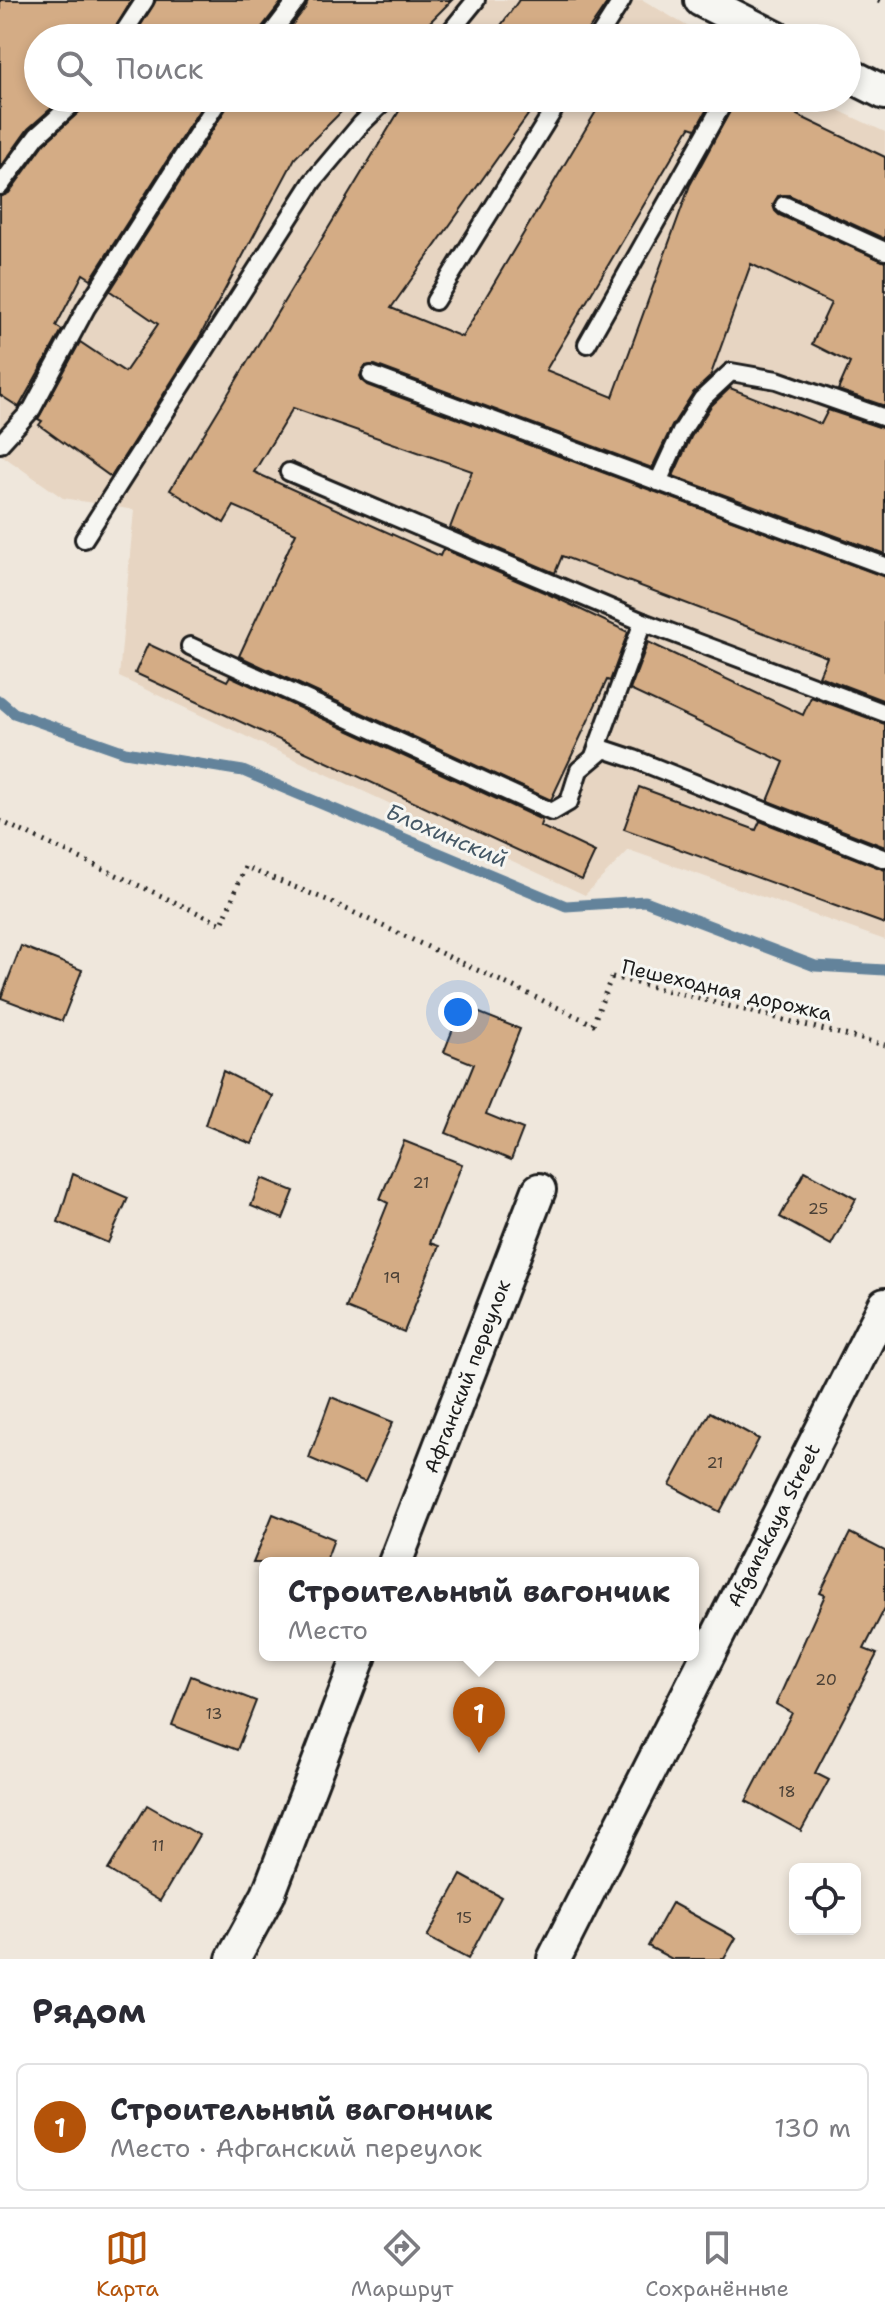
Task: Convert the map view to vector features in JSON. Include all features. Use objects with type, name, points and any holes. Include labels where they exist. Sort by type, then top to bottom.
[{"type":"street","points":[[701,0],[744,24]]},
{"type":"street","points":[[861,81],[885,93]]},
{"type":"street","name":"Афганский переулок","points":[[397,1557],[539,1190]]},
{"type":"street","name":"Afganskaya Street","points":[[554,1959],[885,1305]]},
{"type":"street","points":[[233,1959],[268,1895],[358,1661]]},
{"type":"lane","points":[[129,24],[145,0]]},
{"type":"lane","points":[[279,24],[297,0]]},
{"type":"lane","points":[[456,24],[476,0]]},
{"type":"lane","points":[[607,24],[622,0]]},
{"type":"lane","points":[[0,186],[37,136],[64,112]]},
{"type":"lane","points":[[0,444],[32,409],[86,308],[211,112]]},
{"type":"lane","points":[[84,539],[313,181],[373,112]]},
{"type":"lane","points":[[435,301],[552,112]]},
{"type":"lane","points":[[587,344],[718,112]]},
{"type":"lane","points":[[784,205],[885,251]]},
{"type":"lane","points":[[658,482],[681,432],[702,399],[731,372],[777,380],[885,418]]},
{"type":"lane","points":[[371,375],[885,566]]},
{"type":"lane","points":[[289,472],[643,622],[885,713]]},
{"type":"lane","points":[[594,757],[643,622]]},
{"type":"lane","points":[[190,646],[552,812],[569,802],[579,770],[604,749],[885,859]]},
{"type":"path","points":[[878,0],[885,3]]},
{"type":"path","points":[[0,821],[222,924],[245,867],[327,900],[593,1024],[612,976]]},
{"type":"path","name":"Пешеходная дорожка","points":[[592,1026],[612,976],[885,1045]]},
{"type":"shaded area","points":[[0,0],[643,0],[683,24],[24,24],[24,112],[842,112],[885,132],[885,940],[629,850],[585,895],[119,677],[134,510],[63,498],[0,454]]},
{"type":"building","points":[[0,0],[132,0],[117,24],[24,24],[24,112],[47,112],[28,129],[0,168]]},
{"type":"building","points":[[156,0],[283,0],[264,24],[141,24]]},
{"type":"building","points":[[308,0],[452,0],[428,24],[293,24]]},
{"type":"building","points":[[519,0],[609,0],[593,24],[502,24]]},
{"type":"building","points":[[79,112],[198,112],[91,279],[83,274],[56,326],[62,330],[19,407],[0,395],[0,197],[9,193],[45,143]]},
{"type":"building","points":[[224,112],[341,112],[295,158],[198,340],[111,477],[39,425],[42,421],[38,419],[80,342],[125,372],[158,324],[110,291]]},
{"type":"building","points":[[399,112],[530,112],[391,308],[462,337],[596,112],[705,112],[696,129],[690,127],[546,370],[613,397],[690,185],[729,112],[798,112],[797,115],[885,157],[885,239],[789,195],[778,196],[773,205],[779,215],[885,262],[885,406],[838,390],[850,363],[812,344],[831,303],[751,264],[710,377],[693,393],[672,426],[652,468],[375,365],[365,366],[360,376],[367,385],[885,577],[885,701],[819,676],[827,657],[562,556],[555,573],[450,528],[472,471],[293,408],[254,472],[440,556],[443,549],[628,632],[610,681],[607,680],[551,800],[239,656],[296,533],[234,506],[224,523],[170,490]]},
{"type":"building","points":[[730,388],[821,424],[828,410],[885,429],[885,554],[673,476],[691,437],[711,406]]},
{"type":"building","points":[[648,642],[803,715],[811,697],[885,724],[885,847],[768,801],[784,762],[630,690]]},
{"type":"building","points":[[148,644],[227,681],[230,676],[542,820],[540,826],[595,852],[582,880],[135,673]]},
{"type":"building","points":[[639,787],[756,830],[760,821],[885,870],[885,924],[624,829]]},
{"type":"building","points":[[21,946],[82,970],[62,1021],[1,998]]},
{"type":"building","points":[[462,1006],[520,1029],[486,1114],[523,1129],[511,1160],[446,1133],[474,1064],[444,1052]]},
{"type":"building","points":[[223,1071],[273,1096],[252,1144],[205,1125]]},
{"type":"building","points":[[404,1141],[462,1164],[430,1243],[439,1246],[404,1332],[346,1308],[388,1203],[380,1199]]},
{"type":"building","points":[[805,1171],[856,1199],[831,1245],[780,1217]]},
{"type":"building","points":[[73,1174],[128,1198],[108,1243],[58,1222]]},
{"type":"building","points":[[262,1178],[294,1191],[283,1219],[251,1206]]},
{"type":"building","points":[[331,1397],[393,1422],[365,1482],[309,1458]]},
{"type":"building","points":[[710,1412],[759,1439],[720,1512],[670,1485]]},
{"type":"building","points":[[273,1514],[334,1539],[327,1557],[259,1557],[259,1563],[253,1563]]},
{"type":"building","points":[[850,1533],[885,1551],[885,1608],[864,1649],[877,1654],[815,1773],[829,1780],[801,1831],[746,1801],[792,1713],[776,1704],[825,1595],[820,1593]]},
{"type":"building","points":[[191,1676],[256,1701],[237,1750],[172,1725]]},
{"type":"building","points":[[147,1805],[199,1835],[160,1901],[108,1870]]},
{"type":"building","points":[[461,1875],[501,1897],[468,1959],[427,1937]]},
{"type":"building","points":[[672,1903],[736,1938],[724,1959],[672,1959],[648,1946]]},
{"type":"waterway","name":"Блохинский","points":[[0,701],[14,713],[125,752],[243,771],[566,906],[645,901],[815,966],[885,970]]},
{"type":"place","name":"Строительный вагончик","points":[[479,1753]]}]
